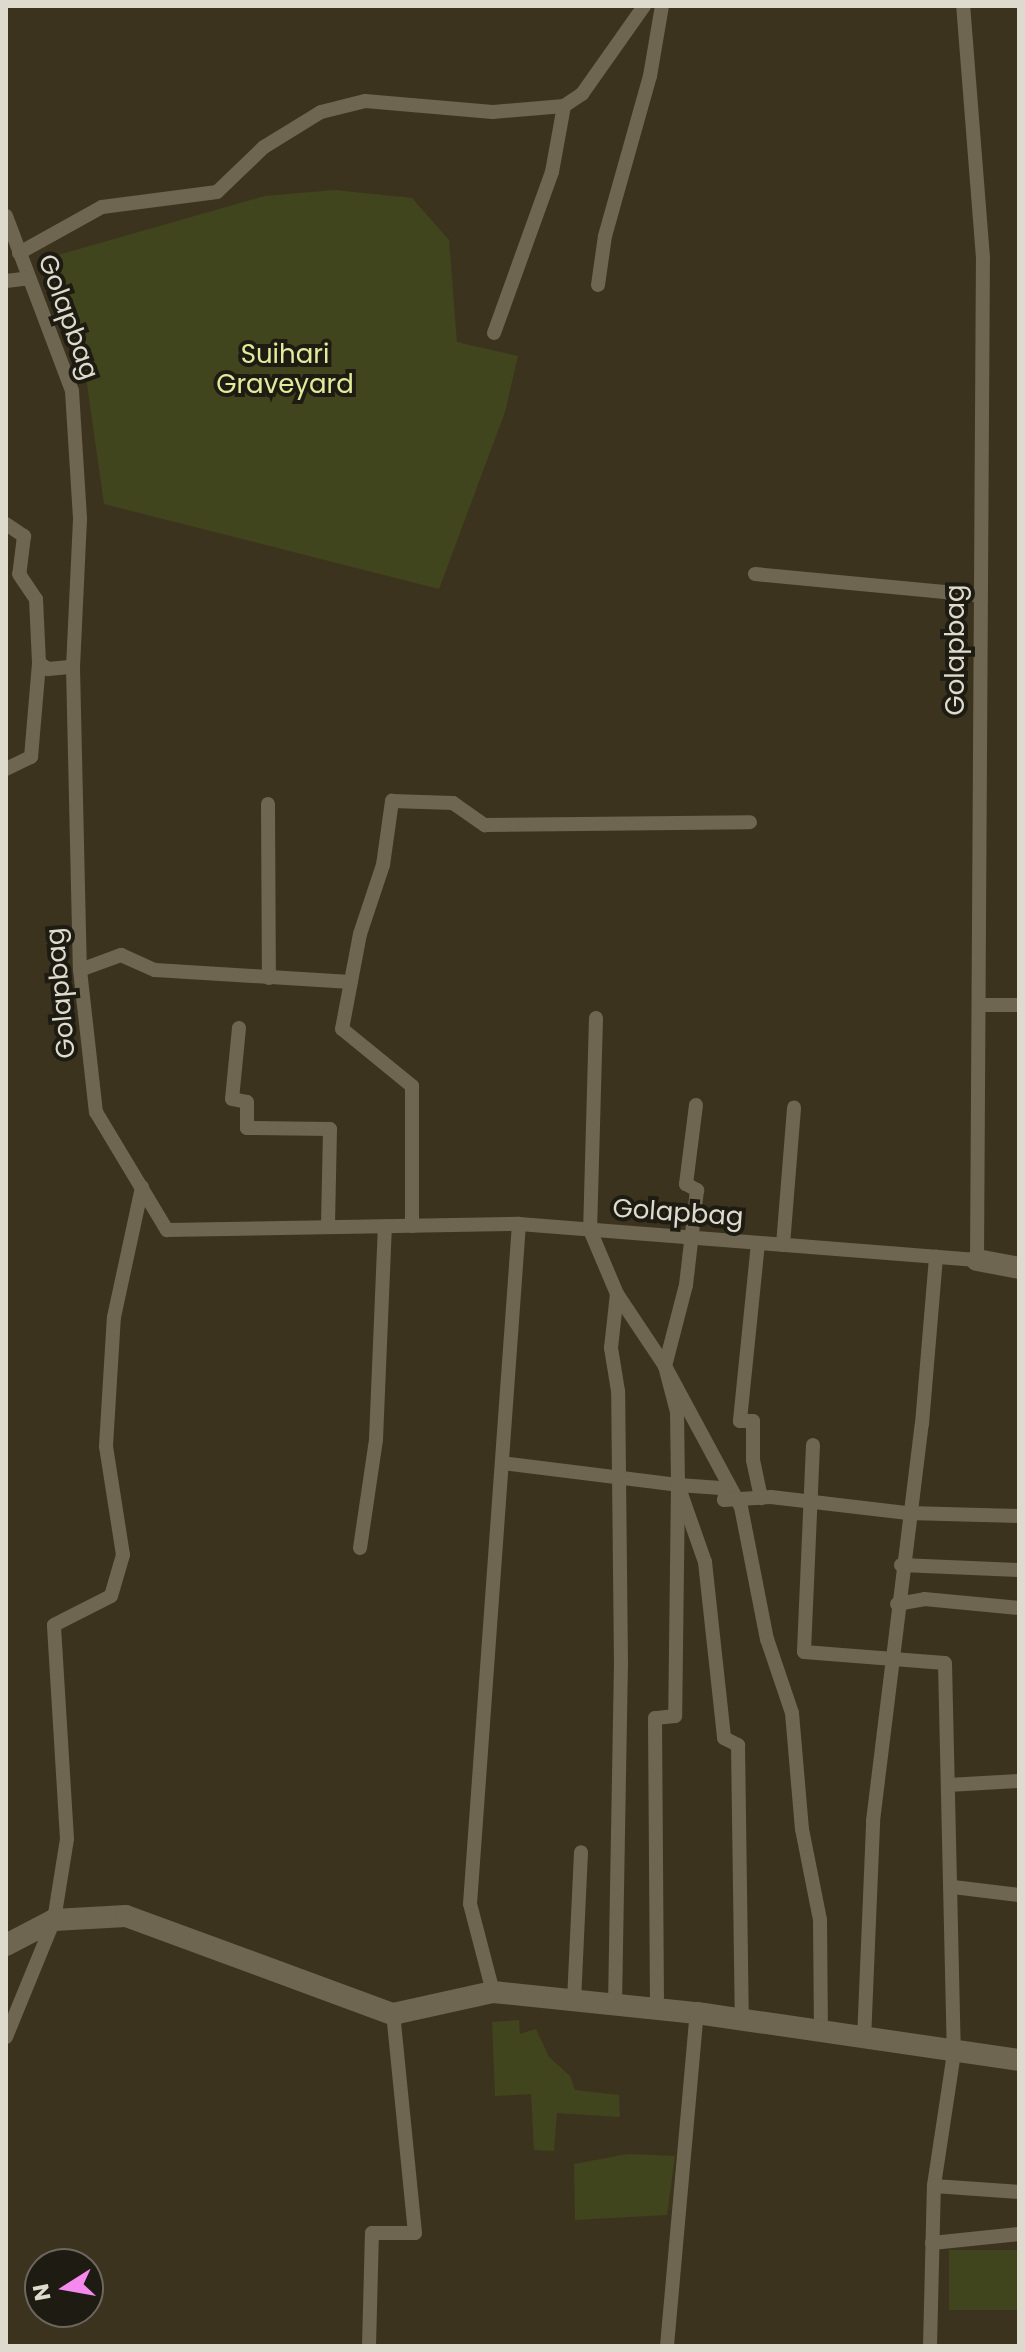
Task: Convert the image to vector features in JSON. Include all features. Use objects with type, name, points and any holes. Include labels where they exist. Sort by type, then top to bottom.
[{"type":"street","points":[[19,253],[102,207],[217,192],[264,147],[321,112],[365,101],[493,112],[564,106],[582,94],[644,6]]},
{"type":"street","points":[[598,285],[605,236],[650,76],[662,6]]},
{"type":"street","name":"Golapbag","points":[[6,216],[72,391],[80,519],[73,667],[80,970],[96,1112],[167,1230],[519,1224],[977,1260],[983,258],[963,6]]},
{"type":"street","points":[[494,333],[547,187],[564,106]]},
{"type":"street","points":[[6,281],[29,278]]},
{"type":"street","points":[[6,524],[24,536],[19,574],[36,599],[39,663],[31,757],[6,769]]},
{"type":"street","points":[[755,574],[979,595]]},
{"type":"street","points":[[39,663],[48,669],[73,667]]},
{"type":"street","points":[[412,1226],[412,1086],[342,1029],[360,934],[383,865],[392,801],[453,803],[485,825],[750,822]]},
{"type":"street","points":[[268,804],[269,978]]},
{"type":"street","points":[[80,970],[121,955],[155,970],[351,982]]},
{"type":"street","points":[[980,1005],[1019,1005]]},
{"type":"street","points":[[596,1018],[590,1230],[617,1294],[665,1366],[737,1500],[767,1639],[792,1713],[802,1829],[820,1920],[821,2033]]},
{"type":"street","points":[[239,1028],[232,1099],[247,1102],[247,1128],[330,1129],[328,1227]]},
{"type":"street","points":[[657,2009],[655,1718],[675,1716],[678,1485],[677,1412],[665,1366],[678,1331],[697,1190],[686,1184],[696,1105]]},
{"type":"street","points":[[783,1245],[794,1107]]},
{"type":"street","points":[[6,2037],[54,1920],[67,1839],[54,1625],[111,1596],[123,1555],[106,1446],[114,1317],[142,1187]]},
{"type":"street","points":[[493,1992],[470,1904],[519,1224]]},
{"type":"street","points":[[360,1548],[376,1439],[385,1226]]},
{"type":"street","points":[[758,1243],[740,1421],[753,1421],[753,1460],[761,1498]]},
{"type":"street","points":[[864,2040],[873,1821],[895,1659],[897,1604],[936,1257]]},
{"type":"street","points":[[977,1260],[1019,1268]]},
{"type":"street","points":[[615,2005],[621,1665],[618,1391],[611,1348],[617,1294]]},
{"type":"street","points":[[813,1445],[804,1652],[945,1663],[953,1887],[954,2053],[934,2186],[930,2346]]},
{"type":"street","points":[[502,1463],[617,1480],[721,1488],[726,1490],[724,1500],[761,1498],[908,1513],[1019,1516]]},
{"type":"street","points":[[678,1485],[705,1562],[724,1738],[738,1745],[742,2020]]},
{"type":"street","points":[[901,1565],[1019,1570]]},
{"type":"street","points":[[897,1604],[924,1599],[1019,1608]]},
{"type":"street","points":[[948,1785],[1019,1781]]},
{"type":"street","points":[[574,2001],[581,1852]]},
{"type":"street","points":[[953,1887],[1019,1895]]},
{"type":"street","points":[[6,1945],[54,1920],[126,1916],[393,2014],[493,1992],[697,2013],[864,2040],[1019,2060]]},
{"type":"street","points":[[667,2346],[697,2013]]},
{"type":"street","points":[[369,2346],[372,2233],[415,2233],[393,2014]]},
{"type":"street","points":[[934,2186],[1019,2192]]},
{"type":"street","points":[[932,2243],[1019,2234]]},
{"type":"green space","name":"Suihari Graveyard","points":[[334,190],[412,198],[449,240],[457,342],[518,356],[505,412],[439,589],[104,504],[86,377],[51,257],[265,196]]},
{"type":"green space","points":[[519,2020],[520,2034],[536,2029],[549,2057],[570,2076],[575,2090],[619,2095],[620,2117],[557,2113],[554,2151],[534,2150],[531,2094],[495,2096],[492,2022]]},
{"type":"green space","points":[[628,2154],[675,2156],[667,2215],[575,2220],[574,2164]]},
{"type":"green space","points":[[949,2250],[1019,2250],[1019,2310],[949,2310]]}]
